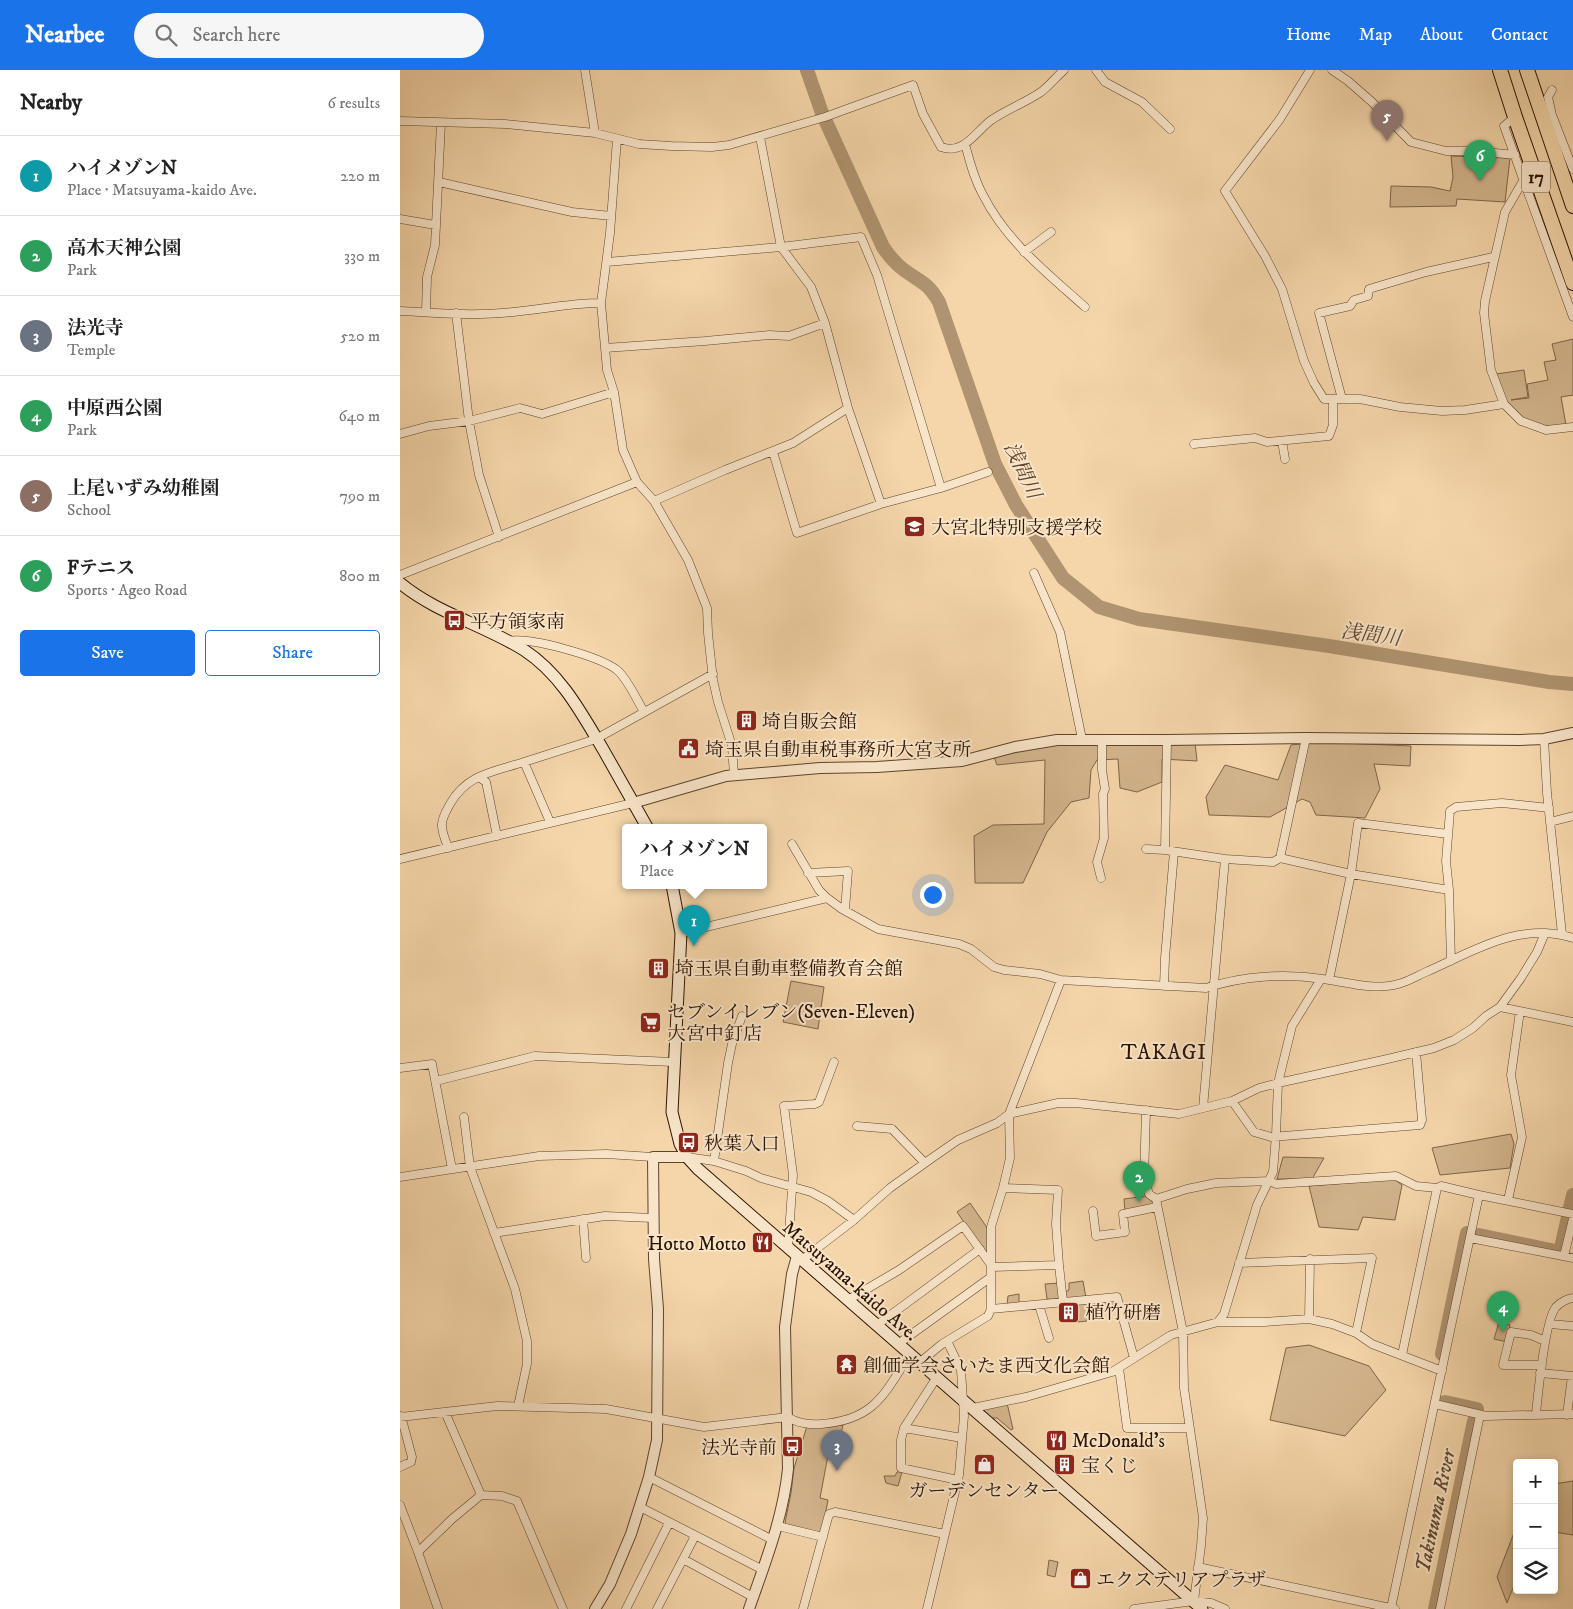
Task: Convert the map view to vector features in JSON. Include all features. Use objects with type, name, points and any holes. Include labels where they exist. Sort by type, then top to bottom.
[{"type":"highway","name":"17","points":[[1500,70],[1573,283]]},
{"type":"highway","name":"17","points":[[1527,70],[1547,116],[1573,206]]},
{"type":"main road","points":[[400,581],[428,602],[508,641],[531,655],[553,674],[565,688],[596,738],[645,824]]},
{"type":"main road","name":"Matsuyama-kaido Ave.","points":[[673,889],[681,933],[672,1112],[680,1144],[687,1157],[698,1169],[919,1363],[964,1400],[1198,1605]]},
{"type":"street","points":[[585,70],[595,133]]},
{"type":"street","points":[[400,121],[505,124],[595,133],[647,144],[712,147],[729,145],[823,118],[914,85],[923,114],[941,147],[948,150],[965,144],[975,137],[989,122],[1042,91],[1062,70]]},
{"type":"street","points":[[1096,70],[1105,82],[1142,102],[1170,129]]},
{"type":"street","points":[[1310,70],[1280,119],[1225,191],[1265,256],[1282,288],[1304,361],[1314,383],[1324,399],[1360,399],[1400,408],[1442,411],[1465,410],[1504,404]]},
{"type":"street","points":[[1332,70],[1372,102],[1410,142],[1446,151],[1476,151],[1515,156]]},
{"type":"street","points":[[1552,90],[1548,97],[1547,116],[1572,165]]},
{"type":"street","points":[[1515,117],[1504,126],[1573,317]]},
{"type":"street","points":[[426,312],[427,277],[435,245],[441,123]]},
{"type":"street","points":[[760,136],[781,247],[811,287],[880,504]]},
{"type":"street","points":[[617,139],[611,216],[601,303],[607,370],[614,392],[623,450],[637,482],[654,501],[688,560],[707,608],[712,674],[718,702],[732,746],[734,775]]},
{"type":"street","points":[[965,144],[975,180],[1014,241],[1085,307]]},
{"type":"street","points":[[1524,181],[1505,212],[1485,301],[1484,313],[1491,370],[1504,404],[1521,421],[1546,430],[1573,427]]},
{"type":"street","points":[[439,182],[572,212],[611,216]]},
{"type":"street","points":[[400,220],[435,225]]},
{"type":"street","points":[[1024,252],[1051,232]]},
{"type":"street","points":[[606,262],[781,247],[861,237],[877,275],[940,488]]},
{"type":"street","points":[[1342,399],[1319,313],[1350,306],[1354,300],[1368,296],[1369,289],[1426,272],[1494,257]]},
{"type":"street","points":[[400,311],[481,314],[538,310],[576,303],[601,303]]},
{"type":"street","points":[[456,313],[469,421],[479,475],[499,538]]},
{"type":"street","points":[[605,348],[705,342],[769,335],[790,336],[824,323]]},
{"type":"street","points":[[400,434],[429,426],[469,421],[520,408],[542,414],[614,392]]},
{"type":"street","points":[[1194,444],[1255,438],[1267,442],[1329,436],[1333,425],[1333,399]]},
{"type":"street","points":[[654,501],[793,443],[848,408]]},
{"type":"street","points":[[1282,441],[1285,460]]},
{"type":"street","points":[[773,452],[797,533],[880,504],[940,488],[988,472]]},
{"type":"street","points":[[400,581],[579,504],[637,482]]},
{"type":"street","points":[[1034,573],[1060,632],[1082,739]]},
{"type":"street","points":[[508,641],[523,640],[574,652],[603,662],[617,670],[622,676],[644,712]]},
{"type":"street","points":[[448,848],[442,824],[446,811],[456,793],[465,784],[479,777],[596,738],[712,674]]},
{"type":"street","points":[[400,859],[634,802],[726,776],[962,761],[984,754],[1040,742],[1082,739],[1544,739],[1573,733]]},
{"type":"street","points":[[1280,858],[1306,738]]},
{"type":"street","points":[[1544,739],[1550,822],[1562,934]]},
{"type":"street","points":[[1101,878],[1097,862],[1104,838],[1103,794],[1105,789],[1102,770],[1102,740]]},
{"type":"street","points":[[1165,850],[1167,740]]},
{"type":"street","points":[[524,762],[550,822]]},
{"type":"street","points":[[479,777],[486,782],[496,836]]},
{"type":"street","points":[[1451,961],[1449,890],[1446,862],[1450,811],[1456,807],[1502,803],[1549,808]]},
{"type":"street","points":[[1550,822],[1573,816]]},
{"type":"street","points":[[1329,980],[1351,874],[1358,823],[1448,834]]},
{"type":"street","points":[[792,844],[819,890],[827,898],[878,929],[959,944],[971,949],[994,967],[1040,974],[1061,980],[1206,988],[1256,978],[1321,979],[1376,986],[1398,984],[1504,938],[1522,933],[1562,934],[1573,938]]},
{"type":"street","points":[[1146,849],[1225,859],[1273,862],[1280,858],[1351,874],[1449,890]]},
{"type":"street","points":[[1164,986],[1174,852]]},
{"type":"street","points":[[1203,1108],[1225,859]]},
{"type":"street","points":[[808,872],[848,871],[844,910]]},
{"type":"street","points":[[681,933],[827,898]]},
{"type":"street","points":[[796,1255],[854,1220],[890,1188],[958,1140],[998,1123],[1009,1114],[1058,1103],[1076,1103],[1179,1114],[1232,1102],[1259,1088],[1416,1052],[1454,1040],[1500,1007],[1537,952],[1545,933]]},
{"type":"street","points":[[1218,1322],[1224,1314],[1257,1205],[1273,1172],[1278,1083],[1292,1026],[1321,979]]},
{"type":"street","points":[[919,1363],[947,1342],[988,1316],[991,1309],[991,1227],[1010,1158],[1011,1135],[1009,1114],[1061,980]]},
{"type":"street","points":[[1500,1007],[1573,1022]]},
{"type":"street","points":[[1508,1200],[1522,1138],[1511,1075],[1520,1012]]},
{"type":"street","points":[[714,1161],[728,1063],[732,1044],[742,1016]]},
{"type":"street","points":[[1232,1102],[1245,1123],[1254,1132],[1271,1137],[1276,1135],[1420,1125],[1422,1120],[1416,1052]]},
{"type":"street","points":[[436,1081],[535,1056],[674,1062]]},
{"type":"street","points":[[749,1609],[778,1526],[784,1502],[788,1469],[786,1320],[796,1255],[793,1175],[784,1106],[815,1104],[819,1102],[834,1062]]},
{"type":"street","points":[[400,1068],[432,1064],[452,1169]]},
{"type":"street","points":[[1146,1110],[1144,1179],[1149,1194],[1156,1203],[1161,1222],[1183,1332],[1184,1388],[1202,1518],[1198,1567],[1198,1605]]},
{"type":"street","points":[[464,1117],[470,1167],[515,1289],[527,1341],[527,1364],[518,1406]]},
{"type":"street","points":[[857,1126],[892,1129],[925,1163]]},
{"type":"street","points":[[400,1178],[538,1156],[606,1154],[687,1157],[714,1161],[746,1171],[760,1178],[811,1192],[854,1220]]},
{"type":"street","points":[[595,1609],[610,1584],[623,1556],[649,1477],[657,1440],[658,1309],[653,1218],[653,1157]]},
{"type":"street","points":[[1093,1211],[1096,1236],[1124,1232],[1123,1214],[1187,1190],[1216,1183],[1270,1181],[1276,1184],[1396,1176],[1416,1186],[1437,1188],[1441,1186],[1573,1214]]},
{"type":"street","points":[[1003,1188],[1058,1190],[1056,1224],[1063,1302]]},
{"type":"street","points":[[1402,1355],[1437,1188]]},
{"type":"street","points":[[1198,1567],[1393,1609],[1479,1195]]},
{"type":"street","points":[[494,1233],[605,1216],[653,1218]]},
{"type":"street","points":[[583,1219],[586,1258]]},
{"type":"street","points":[[1564,1256],[1573,1219]]},
{"type":"street","points":[[848,1300],[899,1270],[963,1226],[992,1266]]},
{"type":"street","points":[[1470,1238],[1573,1258]]},
{"type":"street","points":[[877,1325],[980,1249]]},
{"type":"street","points":[[1239,1262],[1372,1258],[1356,1333]]},
{"type":"street","points":[[1309,1319],[1310,1259]]},
{"type":"street","points":[[992,1266],[1059,1265]]},
{"type":"street","points":[[898,1344],[991,1276]]},
{"type":"street","points":[[991,1309],[1117,1297],[1134,1358]]},
{"type":"street","points":[[1536,1414],[1541,1369],[1552,1313],[1556,1307],[1567,1299],[1573,1298]]},
{"type":"street","points":[[1039,1305],[1050,1338]]},
{"type":"street","points":[[973,1408],[1026,1397],[1112,1372],[1171,1335],[1218,1322],[1264,1322],[1309,1319],[1332,1324],[1356,1333],[1372,1344],[1442,1371]]},
{"type":"street","points":[[1550,1324],[1573,1326]]},
{"type":"street","points":[[1435,1404],[1486,1416],[1570,1415],[1572,1376],[1541,1369],[1503,1365],[1510,1332],[1531,1335],[1546,1341]]},
{"type":"street","points":[[927,1609],[958,1480],[962,1438],[964,1400],[961,1370],[947,1342]]},
{"type":"street","points":[[400,1467],[411,1462],[412,1457],[401,1416],[497,1406],[606,1409],[704,1427],[788,1417],[792,1420],[816,1425],[836,1423],[857,1417],[882,1399],[910,1354]]},
{"type":"street","points":[[1119,1368],[1127,1428],[1189,1428]]},
{"type":"street","points":[[936,1377],[904,1428],[901,1440],[901,1468],[958,1480]]},
{"type":"street","points":[[445,1412],[481,1495]]},
{"type":"street","points":[[1440,1609],[1480,1415]]},
{"type":"street","points":[[904,1428],[962,1438]]},
{"type":"street","points":[[649,1477],[773,1540]]},
{"type":"street","points":[[418,1552],[452,1519],[481,1495],[502,1496],[517,1501],[563,1609]]},
{"type":"street","points":[[400,1505],[438,1609]]},
{"type":"street","points":[[640,1507],[763,1570]]},
{"type":"street","points":[[803,1609],[829,1514],[835,1512],[944,1534]]},
{"type":"street","points":[[626,1609],[669,1523]]},
{"type":"street","points":[[778,1526],[823,1537]]},
{"type":"street","points":[[657,1609],[695,1536]]},
{"type":"street","points":[[683,1559],[753,1597]]},
{"type":"street","points":[[1134,1609],[1211,1603],[1225,1609]]},
{"type":"shaded area","points":[[1451,156],[1510,158],[1505,202],[1457,199],[1456,206],[1390,207],[1391,186],[1431,187],[1450,191],[1453,177]]},
{"type":"shaded area","points":[[1573,339],[1573,395],[1561,397],[1566,425],[1543,426],[1522,418],[1506,401],[1496,374],[1524,370],[1528,397],[1511,400],[1529,398],[1527,384],[1548,380],[1544,362],[1556,360],[1552,344]]},
{"type":"shaded area","points":[[1195,742],[1197,761],[1162,759],[1162,782],[1137,792],[1120,788],[1118,759],[1097,760],[1091,770],[1089,798],[1071,802],[1047,832],[1023,883],[975,883],[974,836],[993,825],[1044,824],[1045,760],[997,765],[994,757],[1055,744]]},
{"type":"shaded area","points":[[1319,742],[1411,746],[1410,766],[1374,764],[1380,789],[1365,818],[1316,815],[1310,802],[1302,799],[1270,817],[1209,815],[1206,797],[1225,765],[1278,780],[1291,745]]},
{"type":"shaded area","points":[[791,981],[824,987],[818,1029],[783,1022]]},
{"type":"shaded area","points":[[1511,1134],[1514,1144],[1510,1168],[1440,1175],[1432,1148]]},
{"type":"shaded area","points":[[1283,1157],[1324,1158],[1312,1179],[1277,1179]]},
{"type":"shaded area","points":[[1394,1179],[1402,1185],[1395,1220],[1363,1217],[1358,1230],[1319,1227],[1309,1186]]},
{"type":"shaded area","points":[[1146,1196],[1157,1206],[1125,1212],[1124,1199]]},
{"type":"shaded area","points":[[970,1203],[988,1229],[989,1259],[957,1212]]},
{"type":"shaded area","points":[[1083,1281],[1086,1298],[1070,1300],[1066,1298],[1065,1292],[1069,1290],[1069,1283]]},
{"type":"shaded area","points":[[1061,1283],[1061,1300],[1047,1299],[1045,1284]]},
{"type":"shaded area","points":[[1019,1294],[1019,1304],[1007,1305],[1008,1296]]},
{"type":"shaded area","points":[[1115,1297],[1116,1304],[1109,1305],[1109,1309],[1087,1313],[1087,1321],[1078,1322],[1076,1301]]},
{"type":"shaded area","points":[[1499,1322],[1510,1325],[1507,1342],[1494,1339]]},
{"type":"shaded area","points":[[1309,1345],[1369,1366],[1386,1390],[1345,1436],[1270,1420],[1286,1348]]},
{"type":"shaded area","points":[[1007,1403],[1013,1429],[1011,1430],[997,1418],[991,1418],[984,1412],[985,1407]]},
{"type":"shaded area","points":[[843,1425],[837,1451],[829,1450],[820,1498],[828,1500],[822,1532],[786,1526],[794,1468],[807,1426]]},
{"type":"shaded area","points":[[897,1472],[902,1472],[898,1486],[886,1483],[884,1476],[895,1476]]},
{"type":"shaded area","points":[[1573,1481],[1573,1535],[1558,1533],[1558,1483]]},
{"type":"shaded area","points":[[1513,1535],[1513,1588],[1507,1603],[1497,1577]]},
{"type":"shaded area","points":[[1049,1560],[1058,1562],[1055,1577],[1047,1575]]},
{"type":"waterway","name":"浅間川","points":[[807,70],[822,113],[883,247],[898,265],[927,287],[939,302],[995,464],[1016,505],[1063,578],[1099,607],[1139,619],[1329,646],[1549,682],[1573,684]]},
{"type":"waterway","points":[[1570,1208],[1573,1195]]},
{"type":"waterway","points":[[1479,1235],[1560,1252],[1568,1217]]},
{"type":"waterway","points":[[1442,1354],[1467,1233]]},
{"type":"waterway","points":[[1445,1402],[1477,1409]]},
{"type":"waterway","name":"Takinuma River","points":[[1435,1609],[1474,1421]]},
{"type":"place","name":"上尾いずみ幼稚園","points":[[1387,141]]},
{"type":"place","name":"Fテニス","points":[[1480,181]]},
{"type":"place","name":"大宮北特別支援学校","points":[[915,527]]},
{"type":"place","name":"平方領家南","points":[[454,621]]},
{"type":"place","name":"埼自販会館","points":[[746,721]]},
{"type":"place","name":"埼玉県自動車税事務所大宮支所","points":[[689,749]]},
{"type":"place","name":"ハイメゾンN","points":[[694,946]]},
{"type":"place","name":"埼玉県自動車整備教育会館","points":[[659,968]]},
{"type":"place","name":"セブンイレブン(Seven-Eleven) 大宮中釘店","points":[[651,1022]]},
{"type":"place","name":"秋葉入口","points":[[688,1143]]},
{"type":"place","name":"高木天神公園","points":[[1139,1202]]},
{"type":"place","name":"Hotto Motto","points":[[762,1243]]},
{"type":"place","name":"植竹研磨","points":[[1069,1312]]},
{"type":"place","name":"中原西公園","points":[[1503,1332]]},
{"type":"place","name":"創価学会さいたま西文化会館","points":[[847,1365]]},
{"type":"place","name":"McDonald's","points":[[1056,1440]]},
{"type":"place","name":"法光寺前","points":[[793,1447]]},
{"type":"place","name":"ガーデンセンター","points":[[984,1464]]},
{"type":"place","name":"宝くじ","points":[[1065,1465]]},
{"type":"place","name":"法光寺","points":[[837,1471]]},
{"type":"place","name":"エクステリアプラザ","points":[[1080,1579]]},
{"type":"district","name":"TAKAGI","points":[[1164,1052]]}]
